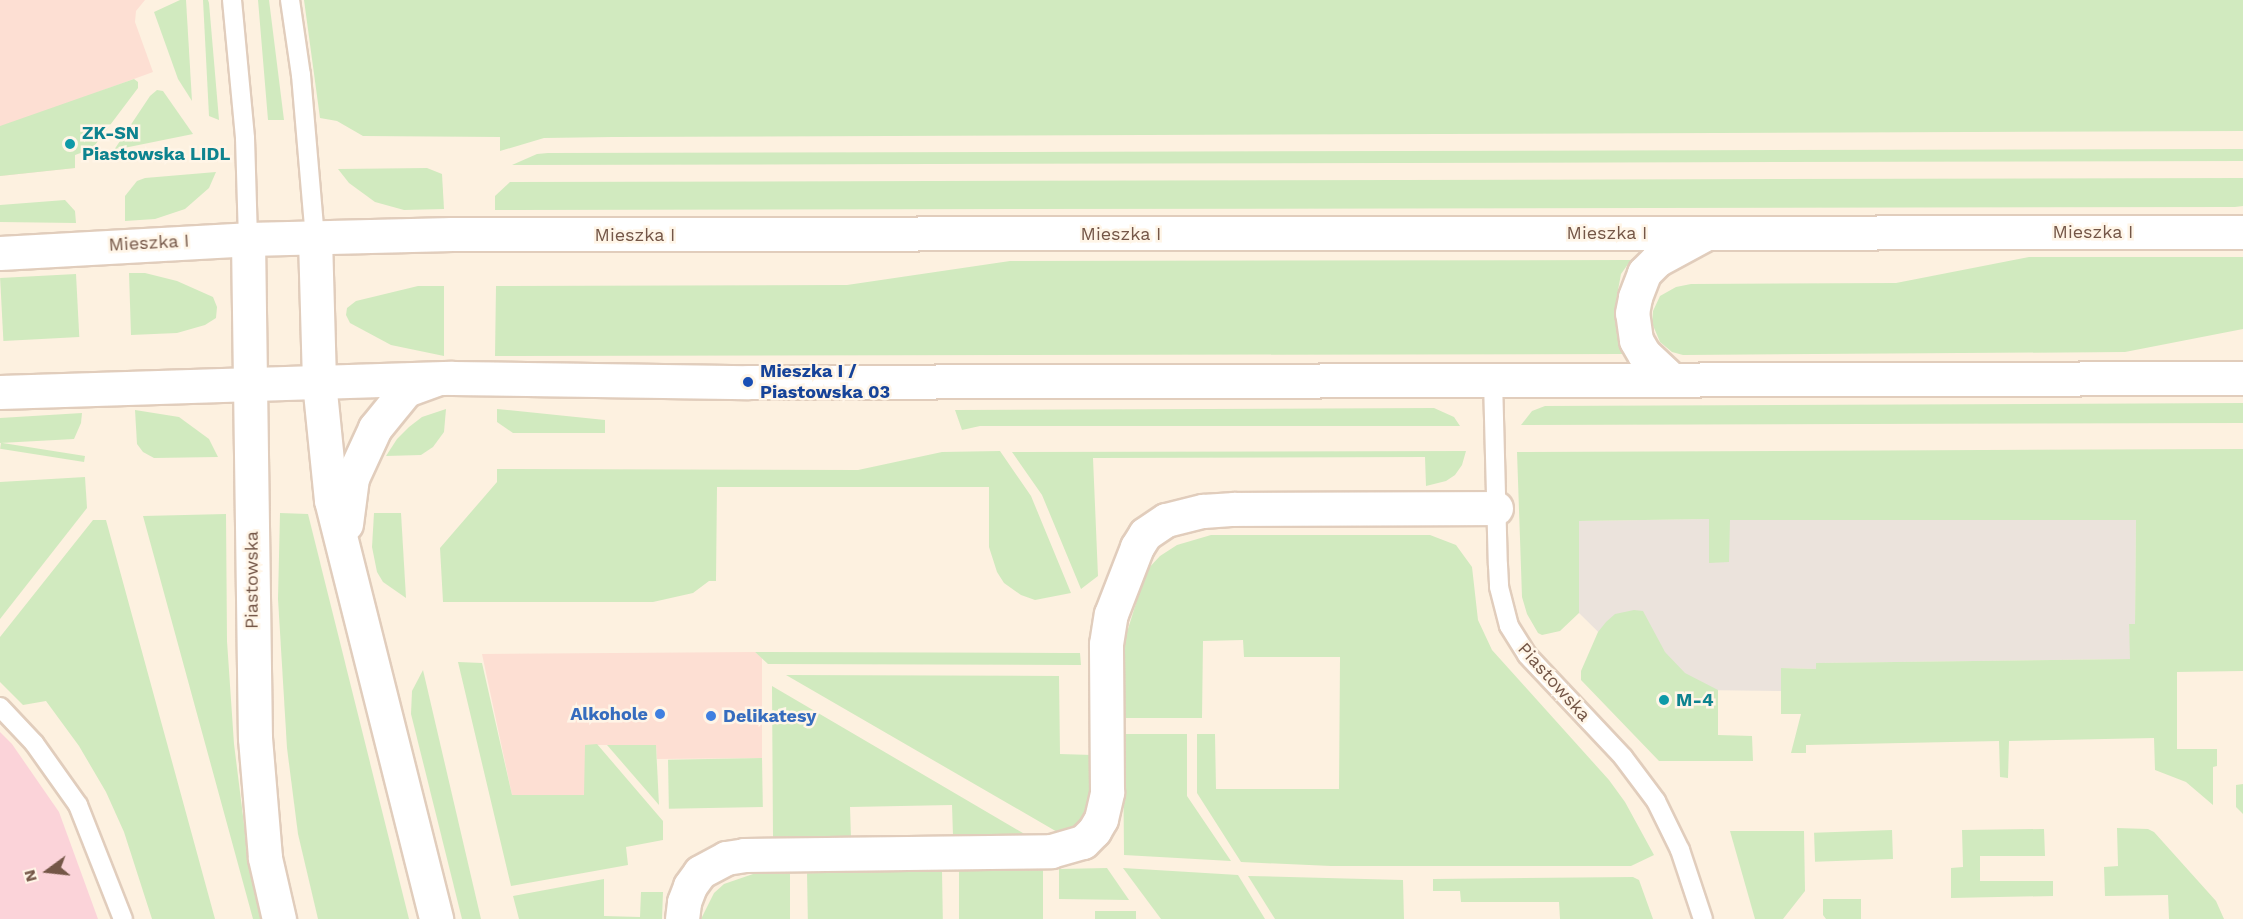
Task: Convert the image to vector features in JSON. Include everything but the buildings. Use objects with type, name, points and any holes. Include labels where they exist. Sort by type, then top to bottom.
[{"type":"street","name":"Mieszka I","points":[[0,253],[248,239],[452,234],[2243,232]]},
{"type":"street","points":[[1672,380],[1644,354],[1636,340],[1632,313],[1635,297],[1644,273],[1657,260],[1707,233]]},
{"type":"street","points":[[315,238],[319,382],[327,473],[436,919]]},
{"type":"street","name":"Piastowska","points":[[248,239],[251,591],[255,738],[265,858],[279,919]]},
{"type":"street","points":[[0,392],[251,383],[434,380],[2243,378]]},
{"type":"street","points":[[344,547],[352,478],[366,443],[390,406],[406,390],[434,380]]},
{"type":"street","points":[[682,919],[684,902],[690,886],[700,872],[726,858],[744,855],[1051,851],[1083,842],[1094,831],[1101,819],[1107,792],[1106,645],[1111,614],[1137,547],[1145,534],[1166,520],[1203,511],[1234,509],[1496,508]]},
{"type":"lane","points":[[232,0],[245,138],[248,239]]},
{"type":"lane","points":[[290,0],[301,75],[315,238]]},
{"type":"lane","name":"Piastowska","points":[[1493,380],[1499,587],[1509,626],[1527,655],[1623,757],[1656,801],[1680,850],[1703,919]]},
{"type":"lane","points":[[0,707],[34,743],[78,805],[123,919]]},
{"type":"shaded area","points":[[0,0],[145,0],[136,11],[135,22],[153,72],[98,92],[75,155],[75,168],[0,176]]},
{"type":"shaded area","points":[[2136,520],[2135,624],[2129,624],[2131,659],[1817,663],[1816,669],[1781,668],[1781,691],[1699,690],[1646,679],[1579,613],[1579,521]]},
{"type":"shaded area","points":[[755,652],[762,658],[762,758],[657,759],[656,745],[585,745],[585,795],[512,795],[482,654]]},
{"type":"shaded area","points":[[0,732],[12,744],[59,812],[98,919],[0,919]]},
{"type":"green space","points":[[180,0],[186,0],[192,101],[178,79],[154,12]]},
{"type":"green space","points":[[203,0],[208,0],[209,3],[219,120],[209,116]]},
{"type":"green space","points":[[258,0],[269,0],[284,120],[268,120]]},
{"type":"green space","points":[[304,0],[2243,0],[2243,131],[613,137],[544,138],[500,151],[500,137],[363,136],[337,121],[320,118]]},
{"type":"green space","points":[[134,79],[138,82],[138,88],[92,149],[75,155],[75,168],[0,176],[0,126]]},
{"type":"green space","points":[[157,90],[163,91],[193,134],[114,150],[150,96]]},
{"type":"green space","points":[[2243,149],[2243,161],[512,165],[537,154],[548,153]]},
{"type":"green space","points":[[427,168],[442,174],[444,209],[404,210],[375,202],[349,183],[338,169]]},
{"type":"green space","points":[[216,172],[209,188],[185,209],[155,219],[125,221],[125,196],[137,181],[145,178]]},
{"type":"green space","points":[[2243,178],[2243,206],[2235,207],[495,210],[495,196],[510,182]]},
{"type":"green space","points":[[65,200],[75,211],[76,223],[0,222],[0,205]]},
{"type":"green space","points":[[2029,257],[2243,257],[2243,329],[2125,352],[1683,355],[1672,352],[1660,342],[1652,323],[1653,311],[1660,296],[1676,287],[1691,284],[1896,283]]},
{"type":"green space","points":[[1631,260],[1621,274],[1616,301],[1617,336],[1623,354],[495,356],[496,286],[847,285],[1010,261]]},
{"type":"green space","points":[[129,273],[145,273],[177,281],[213,297],[217,307],[216,318],[205,325],[177,333],[131,335]]},
{"type":"green space","points":[[76,274],[79,337],[3,341],[0,278]]},
{"type":"green space","points":[[418,286],[444,286],[444,356],[391,345],[350,323],[346,315],[347,308],[356,301]]},
{"type":"green space","points":[[2243,403],[2243,423],[1521,425],[1532,411],[1545,406]]},
{"type":"green space","points":[[1434,408],[1454,417],[1460,426],[980,426],[962,430],[955,410]]},
{"type":"green space","points":[[446,409],[444,432],[433,447],[421,455],[386,456],[397,439],[409,427],[422,417]]},
{"type":"green space","points":[[497,409],[605,420],[605,433],[513,433],[497,422]]},
{"type":"green space","points":[[135,410],[179,417],[209,439],[218,457],[154,458],[143,452],[137,444]]},
{"type":"green space","points":[[82,413],[81,423],[74,439],[0,443],[0,418]]},
{"type":"green space","points":[[1,443],[85,456],[84,462],[0,449]]},
{"type":"green space","points":[[2243,449],[2243,671],[2177,672],[2177,749],[2217,749],[2217,766],[2213,767],[2213,805],[2186,782],[2155,770],[2154,738],[2009,741],[2008,778],[2000,777],[1999,741],[1806,745],[1806,753],[1791,753],[1801,714],[1781,714],[1781,668],[1816,669],[1816,663],[2130,659],[2129,624],[2135,624],[2136,520],[1730,520],[1729,562],[1709,563],[1709,519],[1579,521],[1579,613],[1560,631],[1542,635],[1538,633],[1527,614],[1522,597],[1517,452]]},
{"type":"green space","points":[[1000,451],[1031,496],[1071,593],[1035,600],[1021,595],[1004,583],[997,572],[989,547],[989,487],[717,487],[716,581],[709,581],[693,593],[653,602],[443,602],[440,548],[497,482],[497,469],[858,470],[942,452]]},
{"type":"green space","points":[[1466,451],[1462,465],[1455,475],[1446,481],[1426,486],[1425,457],[1093,458],[1098,576],[1081,589],[1042,495],[1012,452]]},
{"type":"green space","points":[[85,477],[87,508],[0,619],[0,482]]},
{"type":"green space","points":[[280,513],[308,514],[409,919],[318,919],[298,834],[287,748],[278,599]]},
{"type":"green space","points":[[374,513],[401,513],[406,598],[383,582],[377,572],[372,547]]},
{"type":"green space","points":[[226,514],[227,641],[234,744],[245,832],[264,919],[253,919],[143,516]]},
{"type":"green space","points":[[93,520],[106,520],[215,919],[152,919],[124,832],[106,792],[79,746],[46,701],[23,705],[0,682],[0,637]]},
{"type":"green space","points":[[1211,535],[1430,535],[1456,545],[1472,567],[1478,620],[1492,650],[1609,780],[1625,802],[1654,855],[1631,866],[1331,866],[1241,862],[1197,793],[1197,734],[1215,734],[1216,789],[1339,789],[1340,657],[1244,657],[1243,640],[1203,641],[1202,718],[1123,718],[1123,645],[1146,571],[1160,556],[1177,545]]},
{"type":"green space","points":[[1634,610],[1643,611],[1665,652],[1685,673],[1718,690],[1718,735],[1752,736],[1753,761],[1659,761],[1581,680],[1581,671],[1598,632],[1615,614]]},
{"type":"green space","points":[[755,652],[1080,653],[1081,665],[768,664]]},
{"type":"green space","points":[[458,662],[482,663],[512,795],[584,795],[585,745],[597,744],[663,821],[663,840],[626,847],[628,865],[511,886]]},
{"type":"green space","points":[[423,670],[481,919],[462,919],[411,714],[412,691]]},
{"type":"green space","points":[[786,675],[1059,676],[1060,754],[1092,755],[1093,791],[1089,806],[1083,818],[1072,828],[1059,833]]},
{"type":"green space","points":[[772,686],[1028,836],[953,836],[952,805],[850,807],[851,838],[773,839]]},
{"type":"green space","points":[[1123,734],[1187,734],[1187,796],[1231,861],[1124,855]]},
{"type":"green space","points":[[607,745],[656,745],[659,805]]},
{"type":"green space","points":[[762,758],[763,807],[669,809],[668,760]]},
{"type":"green space","points":[[2243,784],[2243,814],[2236,807],[2236,785]]},
{"type":"green space","points":[[2117,828],[2148,829],[2154,832],[2216,901],[2224,919],[2169,919],[2168,895],[2105,896],[2104,867],[2118,866]]},
{"type":"green space","points":[[2044,829],[2045,856],[1980,856],[1980,881],[2053,881],[2053,896],[1951,898],[1951,868],[1963,867],[1962,830]]},
{"type":"green space","points":[[1892,830],[1893,859],[1815,862],[1814,833]]},
{"type":"green space","points":[[1730,831],[1804,831],[1805,891],[1783,919],[1755,919]]},
{"type":"green space","points":[[1107,868],[1129,900],[1059,899],[1059,869]]},
{"type":"green space","points":[[1123,868],[1238,875],[1265,919],[1161,919]]},
{"type":"green space","points":[[959,869],[1043,869],[1043,919],[959,919]]},
{"type":"green space","points":[[942,871],[943,919],[808,919],[807,873]]},
{"type":"green space","points":[[790,873],[790,919],[701,919],[714,893],[724,884],[753,874]]},
{"type":"green space","points":[[1248,876],[1403,880],[1404,919],[1275,919]]},
{"type":"green space","points":[[1633,877],[1639,880],[1653,919],[1560,919],[1559,902],[1461,902],[1460,891],[1433,891],[1433,879]]},
{"type":"green space","points":[[604,879],[604,916],[640,917],[641,892],[663,892],[662,919],[519,919],[513,896]]},
{"type":"green space","points":[[1823,899],[1861,899],[1861,919],[1826,919],[1823,915]]},
{"type":"green space","points":[[1095,911],[1136,911],[1136,919],[1095,919]]},
{"type":"place","name":"ZK-SN Piastowska LIDL","points":[[70,144]]},
{"type":"place","name":"Mieszka I / Piastowska 03","points":[[748,382]]},
{"type":"place","name":"M-4","points":[[1664,700]]},
{"type":"place","name":"Alkohole","points":[[660,714]]},
{"type":"place","name":"Delikatesy","points":[[711,716]]}]
